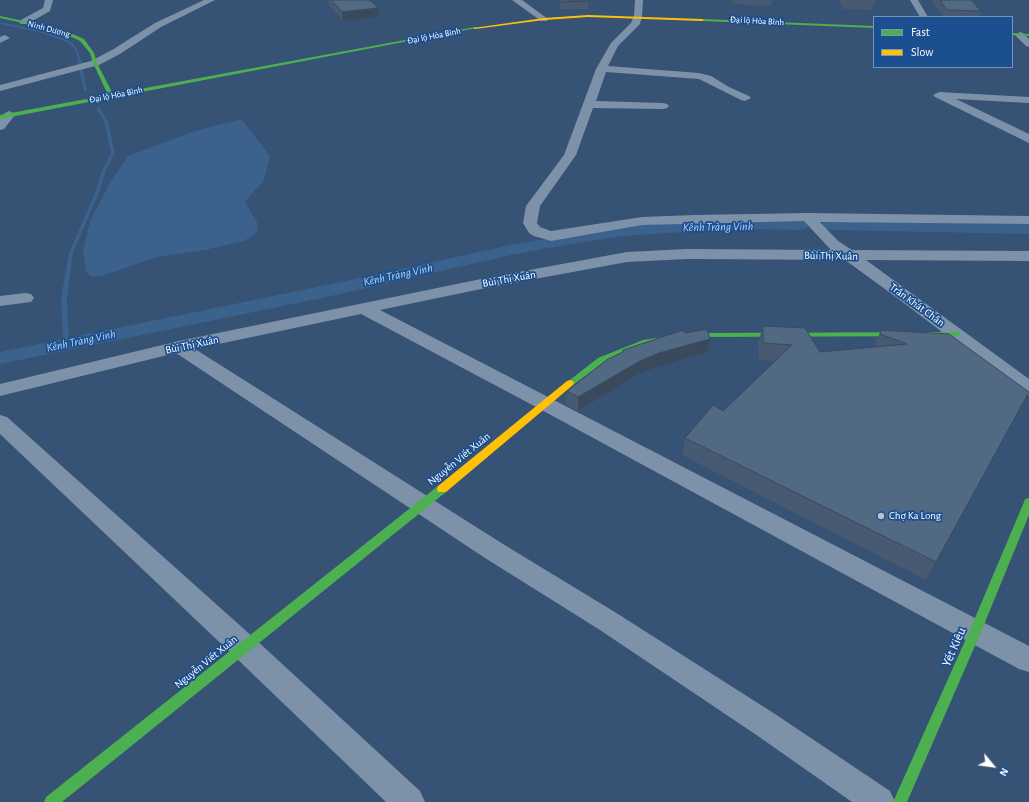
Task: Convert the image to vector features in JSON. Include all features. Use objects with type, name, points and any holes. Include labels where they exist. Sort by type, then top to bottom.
[{"type":"main road","name":"Đại lộ Hòa Bình","points":[[4,116],[464,30],[544,20],[588,16],[638,16],[873,27]]},
{"type":"main road","name":"Ninh Dương","points":[[0,17],[60,30],[78,37],[89,47],[111,96]]},
{"type":"main road","name":"Nguyễn Viết Xuân","points":[[51,802],[479,459],[584,371],[601,360],[646,342],[669,338],[731,334],[956,334]]},
{"type":"main road","name":"Yết Kiêu","points":[[900,802],[1028,509]]},
{"type":"street","points":[[24,22],[46,9],[49,0]]},
{"type":"street","points":[[0,88],[95,63],[170,19],[211,0]]},
{"type":"street","points":[[516,0],[544,20]]},
{"type":"street","points":[[639,0],[638,16],[635,24],[614,45],[601,69],[570,154],[533,206],[530,224],[539,234],[557,235],[642,221],[808,217],[1029,220]]},
{"type":"street","points":[[914,0],[923,16]]},
{"type":"street","points":[[1020,35],[1029,44]]},
{"type":"street","points":[[601,69],[699,76],[745,98]]},
{"type":"street","points":[[1029,100],[939,95],[1029,139]]},
{"type":"street","points":[[589,104],[663,106]]},
{"type":"street","points":[[0,126],[4,116]]},
{"type":"street","name":"Trần Khát Chân","points":[[808,217],[828,239],[849,256],[1029,389]]},
{"type":"street","name":"Bùi Thị Xuân","points":[[0,390],[179,347],[486,283],[627,257],[687,254],[1029,256]]},
{"type":"street","points":[[0,301],[25,298]]},
{"type":"street","points":[[364,309],[545,403],[1029,660]]},
{"type":"street","points":[[179,347],[421,504],[616,626],[766,724],[879,802]]},
{"type":"street","points":[[0,422],[244,646],[409,802]]},
{"type":"water","points":[[239,120],[243,121],[270,156],[264,180],[245,202],[257,222],[258,229],[255,234],[244,241],[205,250],[157,257],[105,275],[92,277],[86,272],[83,252],[90,221],[111,181],[128,156],[181,136],[209,127]]},
{"type":"building","points":[[331,0],[370,0],[378,8],[342,12]]},
{"type":"building","points":[[560,0],[589,0],[589,1],[560,2]]},
{"type":"building","points":[[940,0],[971,0],[981,11],[947,10]]},
{"type":"building","name":"Chợ Ka Long","points":[[763,326],[805,328],[820,352],[907,344],[880,334],[881,330],[949,334],[1029,392],[936,562],[685,438],[713,405],[723,411],[792,345],[763,343]]},
{"type":"building","points":[[707,329],[710,339],[659,353],[640,361],[578,397],[567,391],[608,359],[623,352],[623,350],[680,331],[684,331],[685,333]]},
{"type":"waterway","points":[[0,23],[43,32],[65,40],[72,44],[77,51],[80,64]]},
{"type":"waterway","points":[[81,70],[86,90]]},
{"type":"waterway","points":[[66,345],[64,298],[71,253],[98,190],[104,170],[113,153],[106,121],[98,108]]},
{"type":"waterway","name":"Kênh Tràng Vinh","points":[[0,358],[327,291],[511,250],[571,239],[623,231],[668,228],[742,224],[801,225]]},
{"type":"waterway","name":"Kênh Tràng Vinh","points":[[830,225],[1029,229]]},
{"type":"traffic: fast","points":[[0,17],[60,30],[82,40],[92,53],[95,63],[111,96]]},
{"type":"traffic: fast","points":[[702,20],[873,27]]},
{"type":"traffic: fast","points":[[0,117],[475,28]]},
{"type":"traffic: fast","points":[[1013,34],[1029,35]]},
{"type":"traffic: fast","points":[[570,383],[601,360],[646,342],[669,338],[698,335],[956,334]]},
{"type":"traffic: fast","points":[[51,802],[442,489]]},
{"type":"traffic: fast","points":[[900,802],[975,632],[1029,502]]},
{"type":"traffic: slow","points":[[475,28],[544,19],[588,16],[702,20]]},
{"type":"traffic: slow","points":[[442,489],[570,383]]},
{"type":"place","name":"Chợ Ka Long","points":[[881,516]]}]
